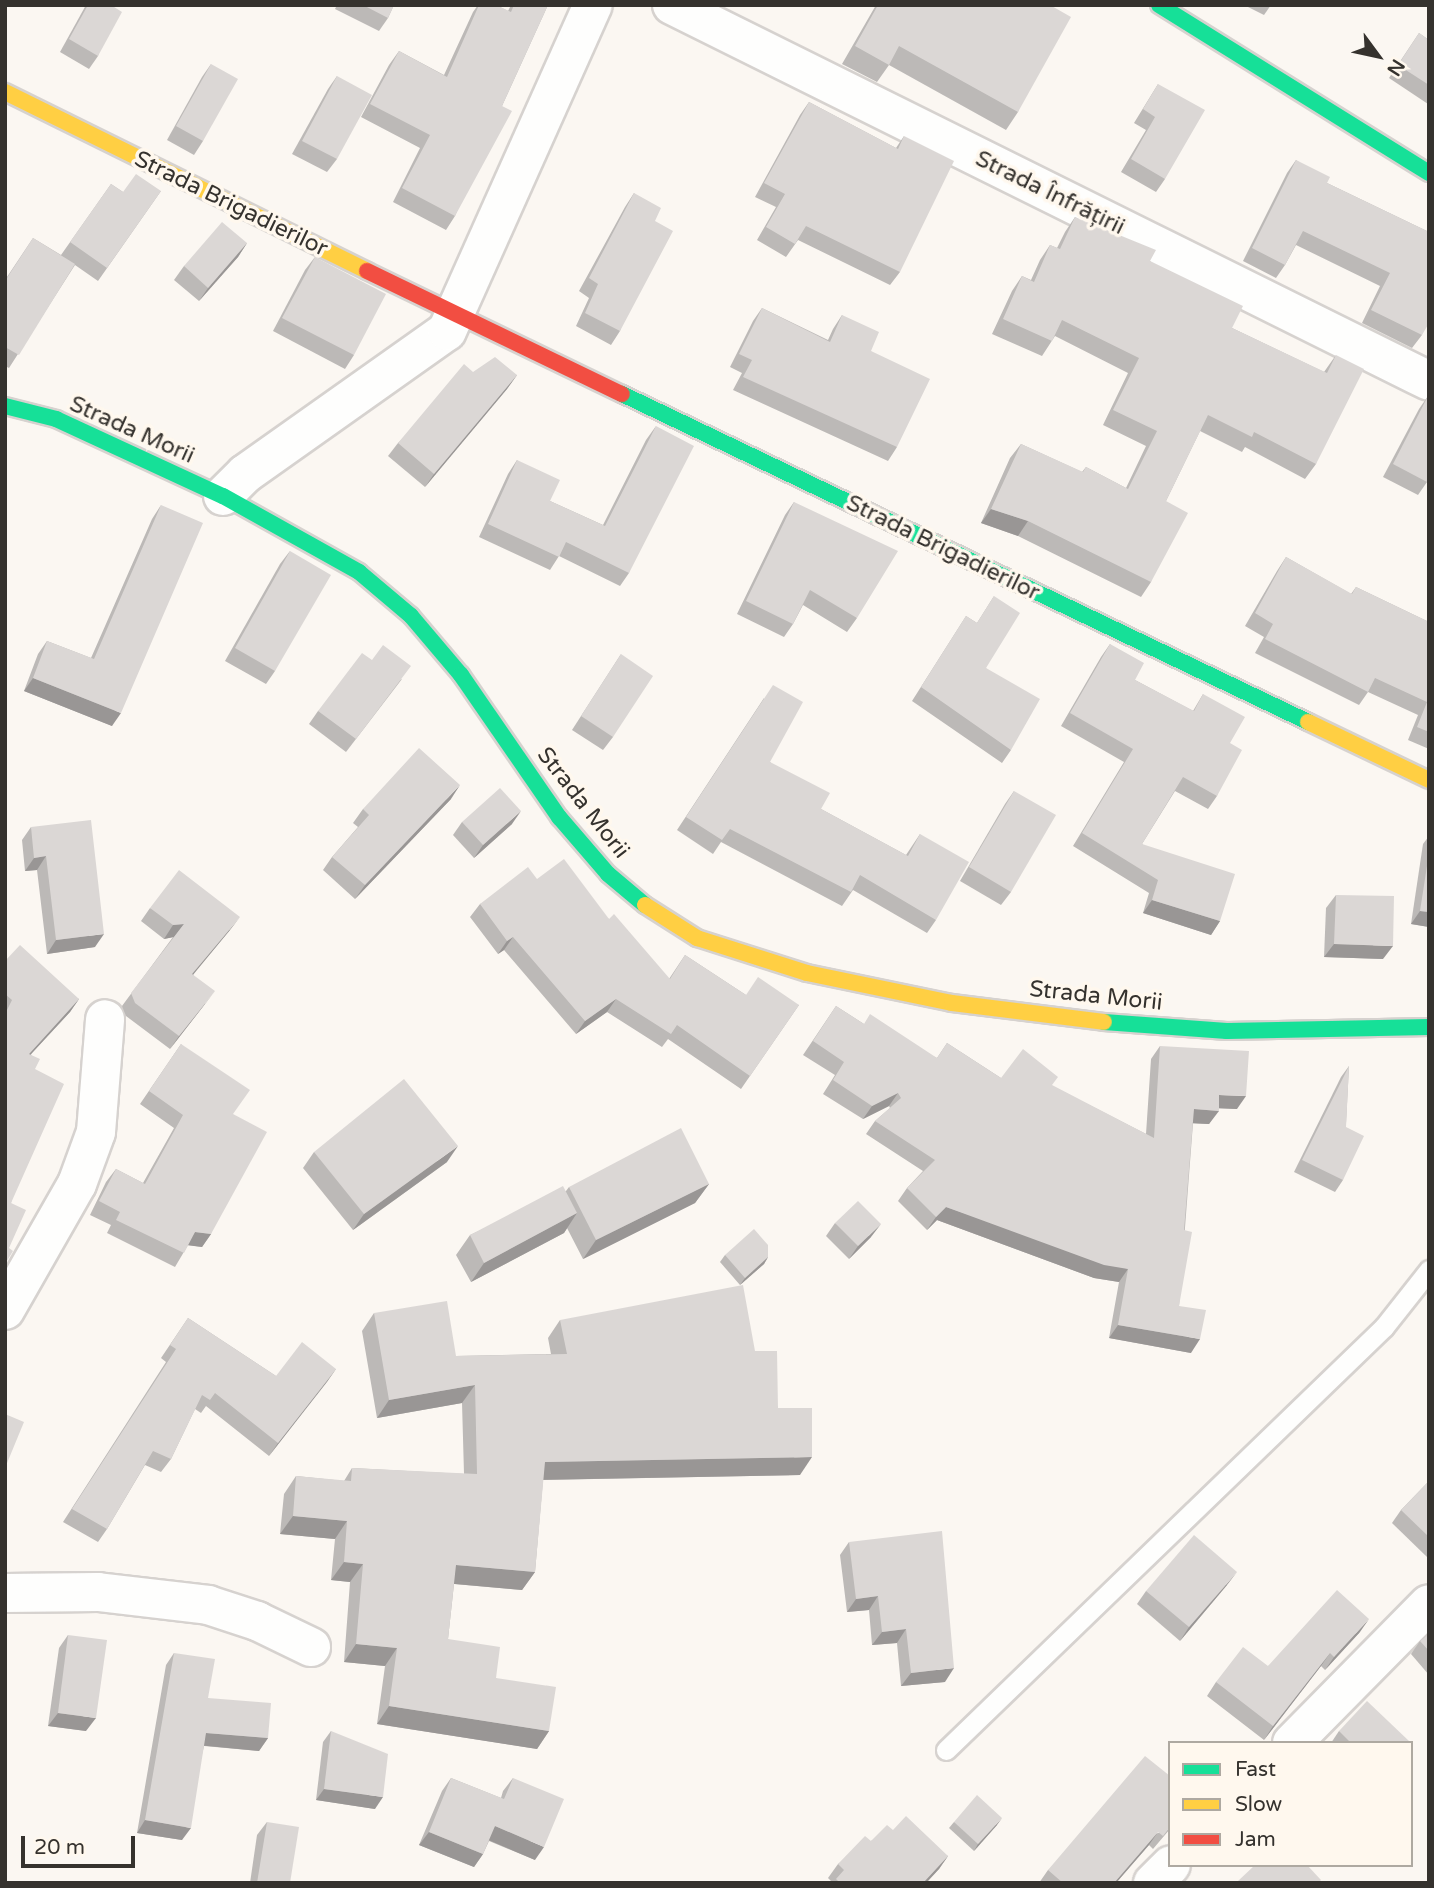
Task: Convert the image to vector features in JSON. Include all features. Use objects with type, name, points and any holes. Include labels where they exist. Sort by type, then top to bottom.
[{"type":"street","points":[[223,496],[245,474],[431,344],[457,315],[593,5]]},
{"type":"street","name":"Strada Înfrățirii","points":[[672,5],[1429,381]]},
{"type":"street","points":[[1159,5],[1429,173]]},
{"type":"street","name":"Strada Brigadierilor","points":[[5,92],[457,315],[1429,780]]},
{"type":"street","name":"Strada Morii","points":[[5,406],[56,419],[223,496],[293,531],[359,572],[411,616],[461,676],[559,817],[608,874],[652,911],[696,938],[807,972],[952,1003],[1091,1021],[1227,1031],[1429,1027]]},
{"type":"street","points":[[5,1310],[77,1184],[96,1132],[105,1019]]},
{"type":"street","points":[[5,1593],[98,1592],[196,1603],[257,1621],[311,1647]]},
{"type":"street","points":[[1294,1741],[1429,1604]]},
{"type":"street","points":[[1153,1883],[1169,1867]]},
{"type":"lane","points":[[946,1750],[1384,1327],[1429,1270]]},
{"type":"building","points":[[88,5],[111,5],[122,12],[98,56],[69,39]]},
{"type":"building","points":[[363,5],[394,5],[388,18]]},
{"type":"building","points":[[479,5],[496,5],[511,12],[514,5],[548,5],[502,106],[512,111],[455,216],[402,188],[430,135],[370,104],[399,51],[447,77]]},
{"type":"building","points":[[878,5],[1050,5],[1071,17],[1018,112],[899,46],[889,65],[855,46]]},
{"type":"building","points":[[1419,33],[1429,40],[1429,85],[1398,65]]},
{"type":"building","points":[[211,64],[238,79],[203,141],[176,126]]},
{"type":"building","points":[[337,76],[372,95],[337,159],[302,141]]},
{"type":"building","points":[[1158,84],[1205,110],[1165,179],[1131,159],[1155,117],[1143,109]]},
{"type":"building","points":[[809,102],[898,149],[904,136],[954,161],[900,272],[806,226],[795,244],[766,227],[785,194],[764,183]]},
{"type":"building","points":[[1296,160],[1330,177],[1327,183],[1429,232],[1429,323],[1422,335],[1371,310],[1390,273],[1303,231],[1285,265],[1252,248]]},
{"type":"building","points":[[136,174],[161,191],[107,268],[70,242],[111,184],[123,192]]},
{"type":"building","points":[[634,193],[661,208],[655,221],[673,231],[620,331],[585,313],[598,284],[589,278]]},
{"type":"building","points":[[1075,217],[1156,250],[1150,261],[1243,306],[1232,328],[1327,373],[1336,355],[1364,369],[1316,464],[1254,432],[1252,437],[1208,415],[1166,501],[1188,513],[1151,582],[1028,521],[991,509],[1021,444],[1083,472],[1086,467],[1128,489],[1157,431],[1113,410],[1139,358],[1062,320],[1052,341],[1003,319],[1022,276],[1034,282],[1050,245],[1060,249]]},
{"type":"building","points":[[222,222],[247,243],[208,288],[184,266]]},
{"type":"building","points":[[33,238],[75,264],[19,355],[5,347],[5,281]]},
{"type":"building","points":[[315,257],[386,294],[354,355],[282,318]]},
{"type":"building","points":[[762,308],[830,342],[842,315],[879,332],[871,351],[930,379],[897,447],[743,377],[752,360],[739,354]]},
{"type":"building","points":[[495,357],[517,375],[434,474],[398,443],[464,364],[473,372]]},
{"type":"building","points":[[1428,396],[1429,479],[1427,482],[1393,464]]},
{"type":"building","points":[[656,426],[694,446],[629,573],[566,542],[559,557],[488,524],[517,460],[560,480],[550,501],[605,526]]},
{"type":"building","points":[[794,502],[898,551],[857,618],[810,590],[793,624],[746,601]]},
{"type":"building","points":[[161,505],[203,523],[121,713],[33,678],[47,641],[94,659]]},
{"type":"building","points":[[290,551],[331,575],[275,671],[235,648]]},
{"type":"building","points":[[1286,557],[1352,594],[1356,587],[1429,622],[1429,732],[1417,727],[1427,702],[1375,678],[1368,692],[1265,639],[1273,624],[1255,613]]},
{"type":"building","points":[[994,596],[1020,613],[986,668],[1040,699],[1011,750],[921,687],[966,616],[977,623]]},
{"type":"building","points":[[1110,644],[1144,663],[1135,680],[1194,711],[1203,694],[1245,717],[1230,743],[1242,750],[1217,796],[1183,777],[1142,844],[1235,874],[1220,921],[1152,900],[1158,880],[1082,833],[1133,749],[1070,713]]},
{"type":"building","points":[[383,645],[411,666],[356,739],[318,711],[362,653],[372,660]]},
{"type":"building","points":[[621,654],[653,676],[613,737],[581,716]]},
{"type":"building","points":[[773,685],[803,702],[770,762],[830,793],[821,809],[908,856],[920,834],[969,862],[936,920],[860,875],[851,892],[730,829],[722,840],[686,817]]},
{"type":"building","points":[[419,748],[460,785],[365,885],[332,857],[369,815],[363,809]]},
{"type":"building","points":[[500,788],[521,811],[483,845],[462,822]]},
{"type":"building","points":[[1014,791],[1056,815],[1011,892],[969,867]]},
{"type":"building","points":[[91,820],[104,934],[56,940],[46,856],[34,858],[31,827]]},
{"type":"building","points":[[1429,853],[1429,912],[1420,911]]},
{"type":"building","points":[[564,859],[609,919],[614,914],[670,979],[685,955],[746,995],[758,977],[799,1005],[750,1076],[677,1025],[671,1034],[616,999],[585,1021],[513,937],[507,941],[480,904],[528,867],[537,879]]},
{"type":"building","points":[[179,870],[240,917],[192,974],[215,991],[179,1036],[135,1003],[131,993],[184,924],[173,925],[150,908]]},
{"type":"building","points":[[1336,895],[1394,896],[1393,946],[1334,944]]},
{"type":"building","points":[[20,945],[79,999],[29,1054],[40,1059],[35,1069],[64,1084],[11,1203],[26,1210],[9,1248],[13,1251],[5,1264],[5,1014],[12,1000],[5,994],[5,961]]},
{"type":"building","points":[[836,1006],[864,1024],[870,1014],[937,1058],[947,1043],[1001,1078],[1023,1049],[1058,1077],[1052,1085],[1154,1138],[1160,1046],[1249,1051],[1246,1096],[1219,1095],[1219,1111],[1194,1109],[1184,1230],[1192,1232],[1179,1306],[1206,1310],[1200,1339],[1118,1325],[1128,1269],[1104,1265],[946,1207],[936,1217],[907,1188],[935,1160],[875,1121],[901,1098],[898,1093],[872,1106],[833,1080],[844,1062],[813,1041]]},
{"type":"building","points":[[181,1044],[250,1090],[233,1114],[267,1132],[211,1234],[195,1232],[184,1253],[116,1220],[120,1212],[99,1201],[116,1169],[145,1184],[183,1115],[149,1091]]},
{"type":"building","points":[[1349,1066],[1346,1127],[1364,1136],[1343,1180],[1302,1160]]},
{"type":"building","points":[[404,1079],[458,1146],[364,1214],[314,1152]]},
{"type":"building","points":[[681,1128],[709,1184],[596,1240],[569,1187]]},
{"type":"building","points":[[563,1186],[577,1213],[484,1263],[470,1235]]},
{"type":"building","points":[[858,1201],[881,1224],[858,1246],[835,1223]]},
{"type":"building","points":[[754,1229],[768,1245],[768,1257],[745,1278],[725,1255]]},
{"type":"building","points":[[743,1285],[755,1351],[777,1351],[778,1408],[812,1408],[812,1457],[545,1462],[535,1572],[456,1565],[448,1639],[500,1647],[496,1678],[556,1687],[549,1731],[389,1706],[397,1648],[356,1644],[363,1564],[344,1562],[347,1521],[293,1516],[296,1476],[351,1481],[352,1468],[477,1474],[475,1385],[389,1400],[374,1313],[447,1301],[456,1356],[567,1354],[560,1320]]},
{"type":"building","points":[[188,1318],[276,1376],[302,1342],[336,1369],[278,1443],[215,1393],[210,1400],[202,1395],[171,1459],[153,1451],[107,1529],[72,1509],[176,1349],[170,1345]]},
{"type":"building","points":[[5,1414],[24,1422],[5,1468]]},
{"type":"building","points":[[1429,1481],[1429,1537],[1401,1510]]},
{"type":"building","points":[[942,1531],[954,1668],[911,1673],[906,1629],[882,1632],[878,1596],[856,1599],[849,1542]]},
{"type":"building","points":[[1194,1535],[1237,1572],[1189,1627],[1146,1591]]},
{"type":"building","points":[[1337,1590],[1369,1619],[1334,1657],[1330,1653],[1273,1726],[1216,1682],[1243,1647],[1268,1666]]},
{"type":"building","points":[[1429,1634],[1429,1651],[1420,1641]]},
{"type":"building","points":[[68,1635],[107,1640],[96,1718],[58,1713]]},
{"type":"building","points":[[174,1653],[215,1659],[208,1698],[271,1703],[268,1738],[206,1733],[191,1828],[145,1820]]},
{"type":"building","points":[[1367,1701],[1409,1741],[1349,1741],[1339,1731]]},
{"type":"building","points":[[331,1731],[388,1754],[383,1797],[324,1789]]},
{"type":"building","points":[[1145,1756],[1168,1774],[1168,1830],[1163,1836],[1158,1832],[1114,1883],[1063,1883],[1048,1870]]},
{"type":"building","points":[[451,1778],[504,1799],[513,1778],[564,1799],[544,1847],[495,1826],[483,1854],[429,1832]]},
{"type":"building","points":[[977,1795],[1002,1818],[978,1844],[954,1822]]},
{"type":"building","points":[[906,1816],[948,1856],[923,1883],[840,1883],[836,1879],[844,1870],[838,1864],[865,1836],[871,1841],[887,1825],[893,1830]]},
{"type":"building","points":[[267,1822],[299,1827],[290,1883],[257,1883]]},
{"type":"building","points":[[1253,1867],[1309,1867],[1321,1880],[1318,1883],[1238,1881]]},
{"type":"traffic: fast","points":[[1159,5],[1429,173]]},
{"type":"traffic: fast","points":[[622,394],[1308,722]]},
{"type":"traffic: fast","points":[[5,406],[56,419],[223,496],[359,572],[411,616],[461,675],[559,817],[608,874],[645,905]]},
{"type":"traffic: fast","points":[[1104,1022],[1227,1031],[1429,1027]]},
{"type":"traffic: slow","points":[[5,92],[367,271]]},
{"type":"traffic: slow","points":[[1308,722],[1429,780]]},
{"type":"traffic: slow","points":[[645,905],[697,938],[807,973],[952,1003],[1104,1022]]},
{"type":"traffic: jam","points":[[367,271],[622,394]]}]
